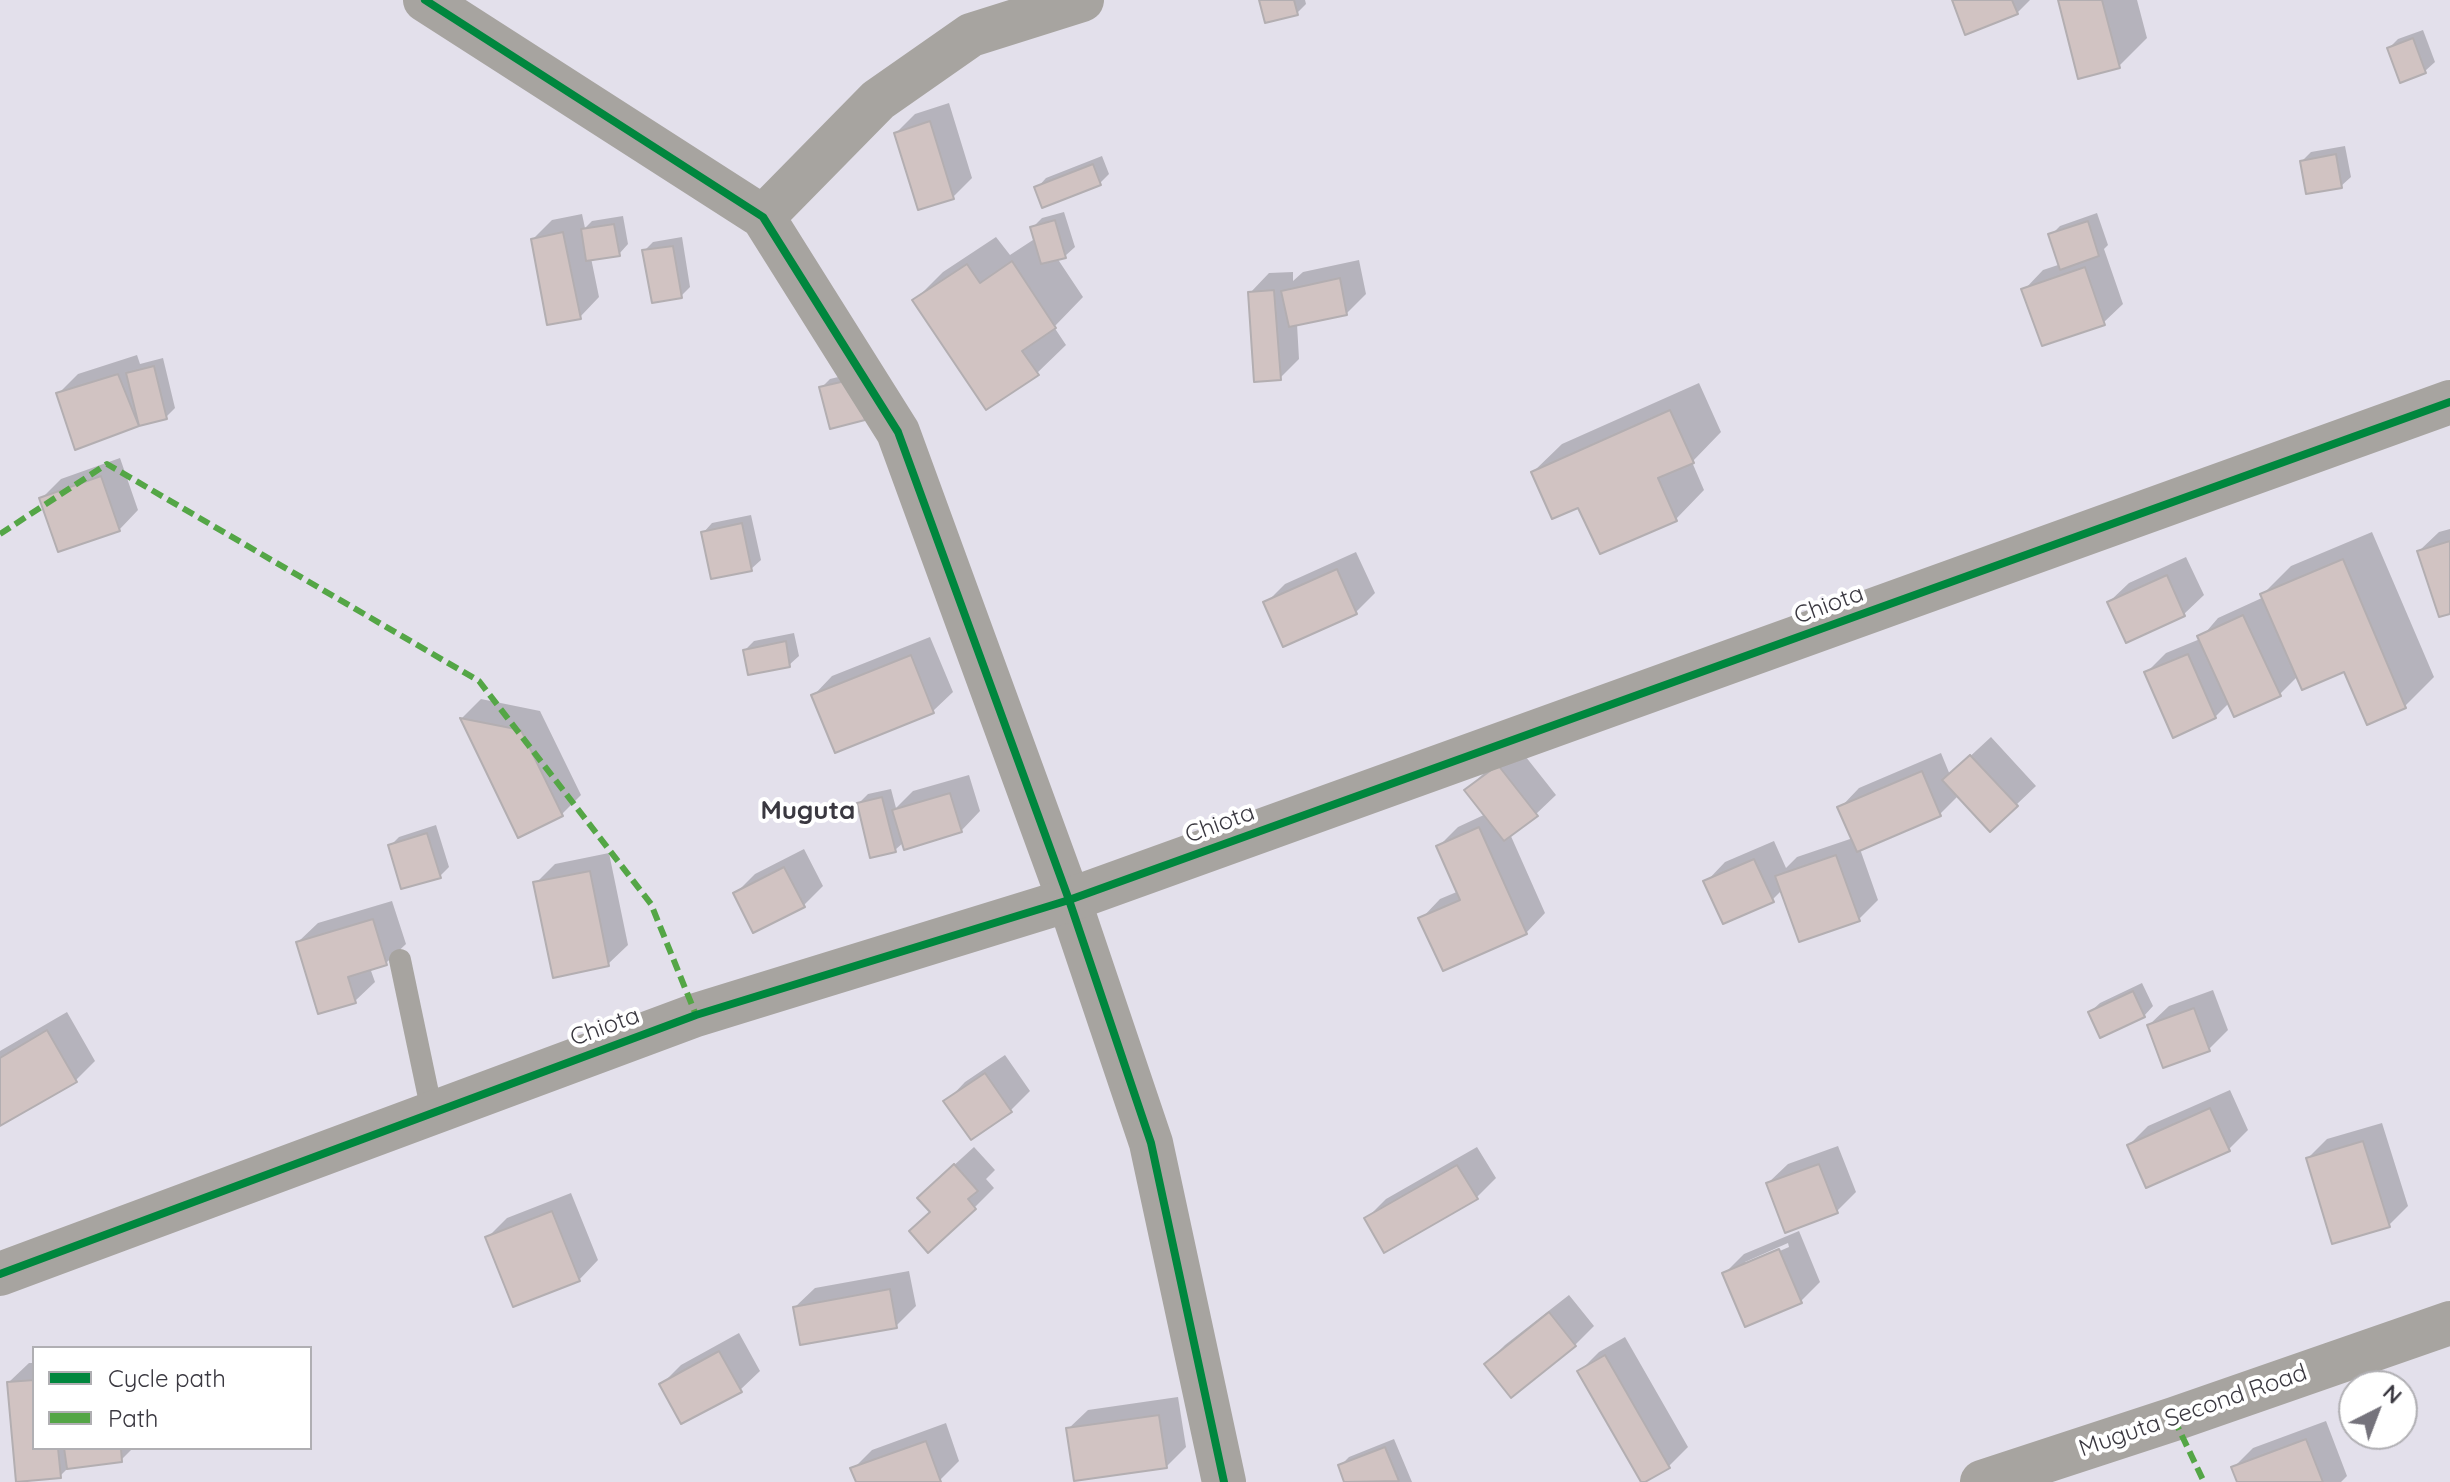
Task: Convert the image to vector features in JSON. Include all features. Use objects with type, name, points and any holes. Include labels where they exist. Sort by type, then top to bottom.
[{"type":"street","points":[[425,0],[763,217],[898,432],[1069,900],[1151,1143],[1224,1482]]},
{"type":"street","points":[[763,217],[878,100],[971,35],[1082,0]]},
{"type":"street","name":"Chiota","points":[[0,1274],[696,1015],[1069,900],[2450,402]]},
{"type":"street","name":"Muguta Second Road","points":[[1982,1482],[2450,1323]]},
{"type":"lane","points":[[400,960],[432,1112]]},
{"type":"building","points":[[1259,0],[1294,0],[1298,15],[1265,23]]},
{"type":"building","points":[[1952,0],[2012,0],[2018,14],[1965,35]]},
{"type":"building","points":[[2058,0],[2102,0],[2120,68],[2078,79]]},
{"type":"building","points":[[2413,38],[2426,73],[2400,83],[2387,48]]},
{"type":"building","points":[[930,121],[954,199],[918,210],[894,133]]},
{"type":"building","points":[[2336,154],[2342,188],[2306,194],[2300,161]]},
{"type":"building","points":[[1093,164],[1101,185],[1042,208],[1034,187]]},
{"type":"building","points":[[1055,220],[1066,258],[1041,264],[1030,227]]},
{"type":"building","points":[[2088,221],[2099,256],[2060,270],[2048,234]]},
{"type":"building","points":[[614,224],[620,256],[586,261],[581,229]]},
{"type":"building","points":[[563,232],[581,319],[547,325],[531,239]]},
{"type":"building","points":[[673,246],[682,298],[652,303],[642,250]]},
{"type":"building","points":[[1012,261],[1056,328],[1022,351],[1039,375],[986,410],[912,300],[967,264],[980,283]]},
{"type":"building","points":[[2085,267],[2105,325],[2042,346],[2021,289]]},
{"type":"building","points":[[1340,278],[1347,315],[1289,327],[1281,291]]},
{"type":"building","points":[[1274,290],[1281,380],[1254,382],[1248,292]]},
{"type":"building","points":[[154,366],[167,419],[139,426],[126,373]]},
{"type":"building","points":[[118,374],[139,426],[75,450],[56,393]]},
{"type":"building","points":[[854,379],[865,420],[830,429],[819,387]]},
{"type":"building","points":[[1670,410],[1694,463],[1658,478],[1677,521],[1600,554],[1578,508],[1552,519],[1531,472]]},
{"type":"building","points":[[101,476],[120,531],[58,552],[39,498]]},
{"type":"building","points":[[742,523],[752,571],[711,579],[701,532]]},
{"type":"building","points":[[2450,541],[2450,614],[2439,617],[2417,551]]},
{"type":"building","points":[[2343,559],[2406,708],[2367,725],[2344,672],[2302,690],[2260,594]]},
{"type":"building","points":[[1337,569],[1357,614],[1283,647],[1263,602]]},
{"type":"building","points":[[2167,575],[2185,616],[2126,643],[2107,602]]},
{"type":"building","points":[[2243,615],[2281,696],[2234,717],[2197,636]]},
{"type":"building","points":[[786,641],[790,667],[748,675],[743,650]]},
{"type":"building","points":[[2188,654],[2216,718],[2173,738],[2144,672]]},
{"type":"building","points":[[911,655],[934,713],[835,753],[811,695]]},
{"type":"building","points":[[460,718],[521,730],[563,816],[518,838]]},
{"type":"building","points":[[1970,755],[2018,806],[1990,832],[1942,780]]},
{"type":"building","points":[[1498,765],[1538,816],[1504,841],[1464,790]]},
{"type":"building","points":[[1922,771],[1941,816],[1857,852],[1837,807]]},
{"type":"building","points":[[950,793],[962,832],[904,850],[892,810]]},
{"type":"building","points":[[882,797],[896,852],[870,858],[857,803]]},
{"type":"building","points":[[1479,827],[1527,934],[1443,971],[1418,918],[1460,900],[1436,846]]},
{"type":"building","points":[[427,833],[441,878],[401,889],[388,845]]},
{"type":"building","points":[[1836,855],[1860,921],[1799,942],[1775,876]]},
{"type":"building","points":[[1754,859],[1774,902],[1723,924],[1703,881]]},
{"type":"building","points":[[784,867],[805,907],[753,933],[733,893]]},
{"type":"building","points":[[590,871],[609,966],[553,978],[533,882]]},
{"type":"building","points":[[373,919],[387,965],[348,977],[356,1003],[318,1014],[296,942]]},
{"type":"building","points":[[2133,991],[2145,1017],[2100,1038],[2088,1012]]},
{"type":"building","points":[[2194,1008],[2210,1051],[2163,1068],[2147,1025]]},
{"type":"building","points":[[47,1030],[77,1082],[0,1126],[0,1058]]},
{"type":"building","points":[[985,1073],[1012,1112],[971,1140],[943,1101]]},
{"type":"building","points":[[2210,1108],[2230,1151],[2146,1188],[2127,1145]]},
{"type":"building","points":[[2363,1141],[2390,1227],[2332,1244],[2306,1158]]},
{"type":"building","points":[[954,1164],[978,1191],[968,1199],[976,1209],[928,1253],[909,1231],[930,1212],[917,1198]]},
{"type":"building","points":[[1819,1164],[1838,1213],[1785,1233],[1766,1183]]},
{"type":"building","points":[[1457,1165],[1478,1199],[1384,1253],[1364,1218]]},
{"type":"building","points":[[552,1211],[580,1281],[513,1307],[485,1237]]},
{"type":"building","points":[[1779,1249],[1802,1303],[1745,1327],[1722,1273]]},
{"type":"building","points":[[890,1289],[897,1328],[800,1345],[793,1307]]},
{"type":"building","points":[[1549,1312],[1576,1346],[1511,1398],[1484,1364]]},
{"type":"building","points":[[719,1351],[742,1392],[681,1424],[659,1384]]},
{"type":"building","points":[[1605,1355],[1670,1468],[1645,1482],[1641,1482],[1577,1371]]},
{"type":"building","points":[[32,1380],[32,1450],[58,1450],[61,1478],[16,1482],[7,1382]]},
{"type":"building","points":[[1159,1415],[1167,1468],[1074,1481],[1066,1428]]},
{"type":"building","points":[[2306,1439],[2323,1482],[2237,1482],[2231,1467]]},
{"type":"building","points":[[926,1441],[941,1482],[856,1482],[850,1468]]},
{"type":"building","points":[[1385,1447],[1399,1481],[1344,1482],[1338,1465]]},
{"type":"building","points":[[64,1450],[121,1450],[122,1462],[67,1469]]},
{"type":"marked path","points":[[0,534],[107,464],[479,681],[651,904],[696,1015]]},
{"type":"marked path","points":[[2174,1419],[2204,1482]]},
{"type":"cycle path","points":[[425,0],[763,217],[898,432],[1069,900],[1151,1143],[1224,1482]]},
{"type":"cycle path","points":[[0,1274],[696,1015],[1069,900],[2450,402]]},
{"type":"district","name":"Muguta","points":[[808,811]]}]
